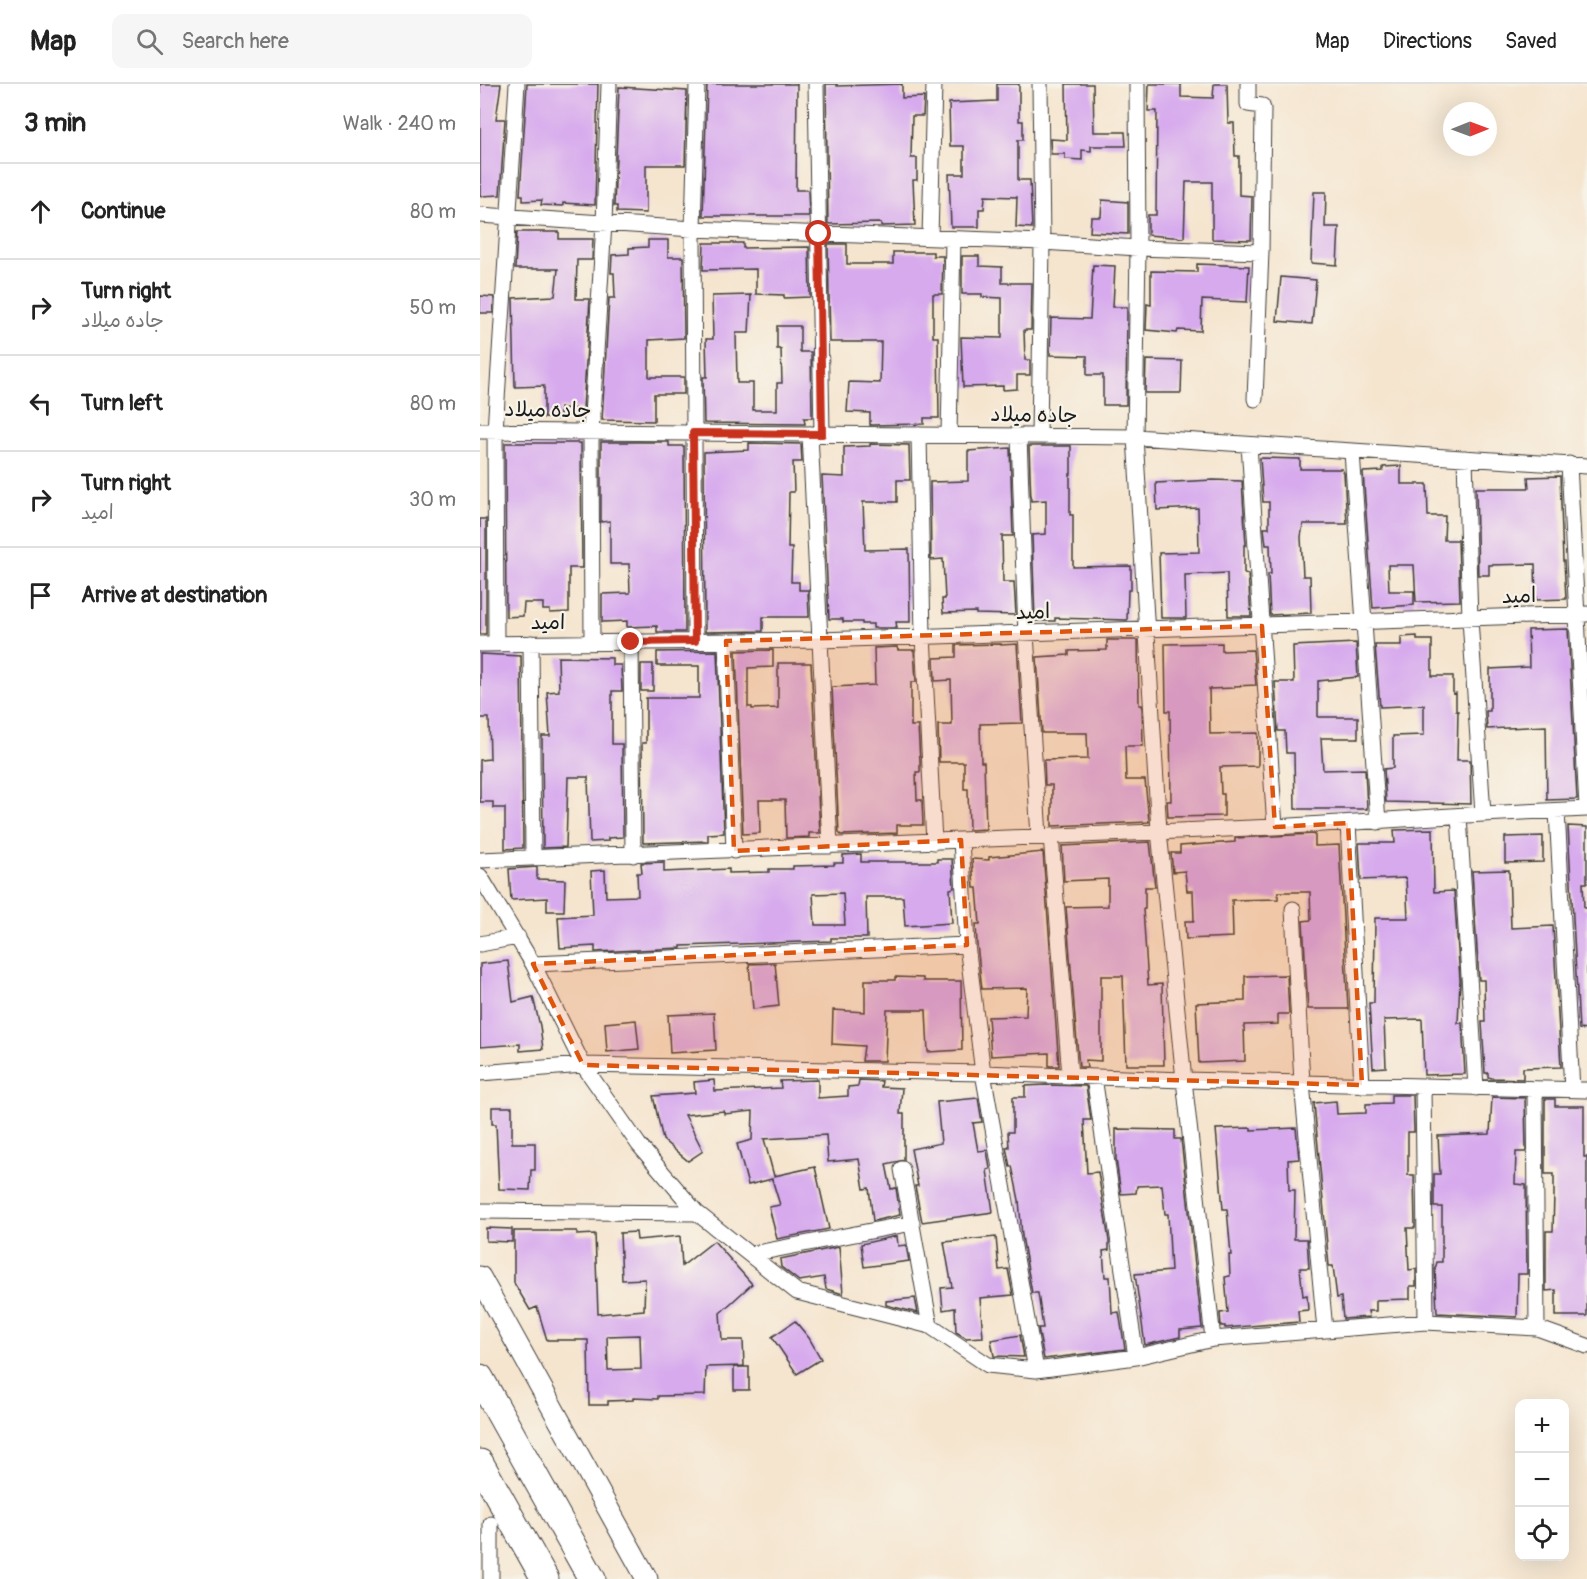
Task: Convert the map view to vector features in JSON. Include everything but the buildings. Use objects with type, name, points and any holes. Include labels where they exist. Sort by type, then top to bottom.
[{"type":"highway","points":[[480,1378],[592,1579]]},
{"type":"highway","points":[[480,1463],[495,1523],[545,1579]]},
{"type":"street","points":[[496,644],[488,431],[508,217],[517,84]]},
{"type":"street","points":[[592,643],[591,432],[604,223],[609,84]]},
{"type":"street","points":[[695,641],[693,229],[697,84]]},
{"type":"street","points":[[816,84],[819,234],[816,434],[820,640],[830,846]]},
{"type":"street","points":[[930,238],[934,84]]},
{"type":"street","points":[[1040,84],[1042,242],[1040,436]]},
{"type":"street","points":[[1137,84],[1138,248],[1135,437],[1159,831],[1184,1080],[1214,1339]]},
{"type":"street","points":[[1248,84],[1248,104],[1262,106],[1263,109],[1261,252],[1255,399]]},
{"type":"street","points":[[480,215],[693,229],[1261,252]]},
{"type":"street","points":[[949,435],[953,239]]},
{"type":"street","name":"جاده میلاد","points":[[488,431],[1135,437],[1587,466]]},
{"type":"street","points":[[919,435],[923,636],[934,842]]},
{"type":"street","points":[[1019,436],[1026,634],[1070,1076]]},
{"type":"street","points":[[1249,445],[1275,827]]},
{"type":"street","points":[[1352,452],[1377,822]]},
{"type":"street","points":[[1464,458],[1470,619],[1483,814]]},
{"type":"street","points":[[480,860],[1275,827],[1587,808],[1582,615],[1569,464]]},
{"type":"street","name":"امید","points":[[480,644],[820,640],[1582,615]]},
{"type":"street","points":[[726,641],[734,851]]},
{"type":"street","points":[[631,642],[633,855]]},
{"type":"street","points":[[531,643],[533,858]]},
{"type":"street","points":[[480,1073],[583,1065],[983,1073],[1579,1090],[1557,811]]},
{"type":"street","points":[[1459,816],[1476,1088]]},
{"type":"street","points":[[1348,823],[1362,1085]]},
{"type":"street","points":[[961,840],[968,945],[983,1073],[1036,1370]]},
{"type":"street","points":[[480,876],[533,964],[583,1065],[639,1145],[697,1213],[752,1254],[797,1292],[930,1326],[988,1365],[1036,1370],[1136,1357],[1214,1339],[1426,1322],[1537,1328],[1587,1346]]},
{"type":"street","points":[[1293,909],[1302,1083],[1325,1330]]},
{"type":"street","points":[[480,944],[518,937]]},
{"type":"street","points":[[533,964],[968,945]]},
{"type":"street","points":[[1094,1077],[1136,1357]]},
{"type":"street","points":[[1423,1087],[1426,1322]]},
{"type":"street","points":[[1535,1090],[1537,1328]]},
{"type":"street","points":[[902,1169],[930,1326]]},
{"type":"street","points":[[480,1210],[697,1213]]},
{"type":"street","points":[[752,1254],[912,1223]]},
{"type":"street","points":[[480,1277],[647,1579]]},
{"type":"street","points":[[491,1579],[495,1523]]},
{"type":"highlighted area","points":[[1262,626],[1275,827],[1348,823],[1362,1085],[583,1065],[533,964],[967,945],[961,840],[734,851],[726,641]]},
{"type":"route","points":[[631,642],[695,641],[693,433],[822,434],[819,234]]}]
